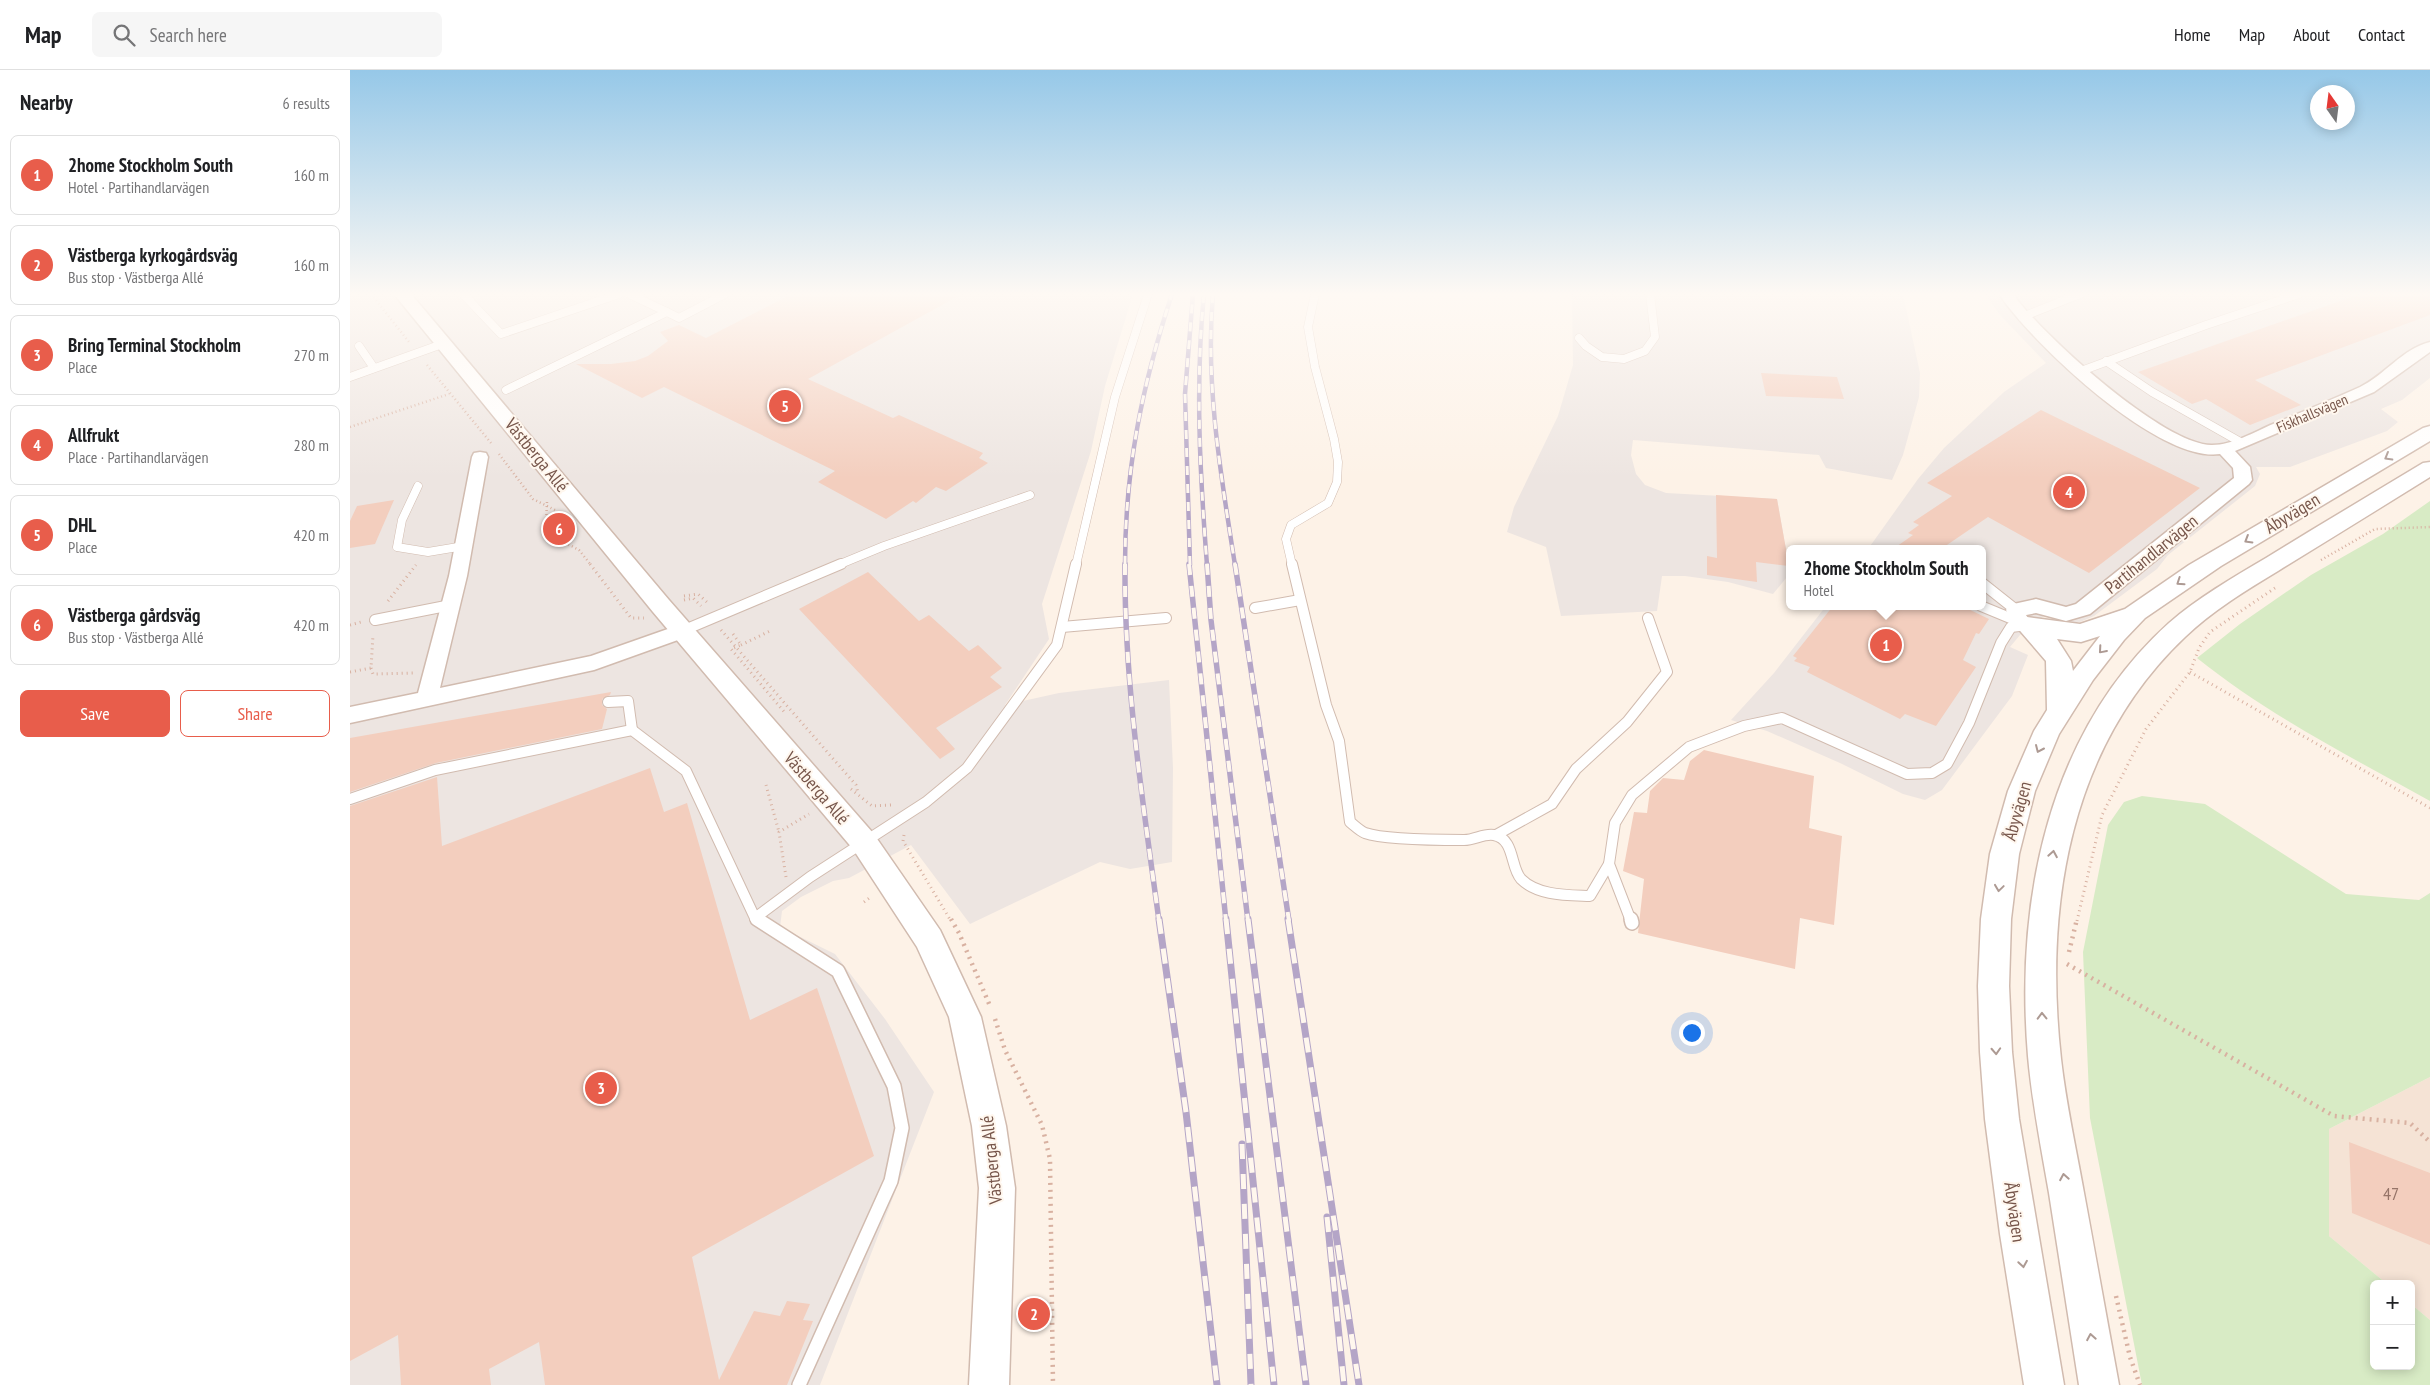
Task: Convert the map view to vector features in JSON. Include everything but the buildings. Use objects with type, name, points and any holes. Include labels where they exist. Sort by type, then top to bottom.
[{"type":"street","name":"Västberga Allé","points":[[455,355],[682,631],[839,795],[863,841],[929,939],[965,1017],[975,1055],[989,1126],[997,1188],[988,1385]]},
{"type":"street","points":[[2064,355],[2103,390],[2177,439],[2207,450],[2224,449],[2242,442]]},
{"type":"street","name":"Fiskhallsvägen","points":[[2242,442],[2368,389],[2414,355]]},
{"type":"street","name":"Åbyvägen","points":[[2044,1385],[2022,1261],[1998,1096],[1992,985],[1998,888],[2007,843],[2021,790],[2046,732],[2071,690],[2098,655],[2135,614],[2221,556],[2430,432]]},
{"type":"street","name":"Partihandlarvägen","points":[[2022,618],[2036,606],[2066,614],[2083,609],[2243,480],[2241,467],[2224,449]]},
{"type":"street","points":[[427,699],[464,546],[490,451]]},
{"type":"street","name":"Åbyvägen","points":[[2099,1385],[2058,1146],[2043,1037],[2042,945],[2046,892],[2054,846],[2071,788],[2088,746],[2120,694],[2174,632],[2217,599],[2430,468]]},
{"type":"street","points":[[2022,618],[2066,632],[2081,633],[2135,614]]},
{"type":"street","points":[[2022,618],[2050,646],[2062,666],[2059,710]]},
{"type":"street","points":[[350,715],[594,664],[682,631]]},
{"type":"lane","points":[[365,355],[374,368]]},
{"type":"lane","points":[[350,377],[410,355]]},
{"type":"lane","points":[[506,390],[577,355]]},
{"type":"lane","points":[[755,918],[863,841],[926,802],[967,768],[1057,645],[1115,397],[1128,355]]},
{"type":"lane","points":[[1312,355],[1326,400],[1339,470],[1338,484],[1332,499],[1320,509],[1291,525],[1286,539],[1326,705],[1339,741],[1350,822],[1364,833],[1383,836],[1467,840],[1496,835],[1552,804],[1576,769],[1627,722],[1667,672],[1648,618]]},
{"type":"lane","points":[[1600,355],[1624,359],[1634,355]]},
{"type":"lane","points":[[2081,371],[2122,355]]},
{"type":"lane","points":[[2106,361],[2152,392],[2242,442]]},
{"type":"lane","points":[[418,486],[402,520],[396,546],[428,552],[464,546]]},
{"type":"lane","points":[[682,631],[884,546],[1030,494]]},
{"type":"lane","points":[[1986,586],[2022,618]]},
{"type":"lane","points":[[1255,608],[1300,600]]},
{"type":"lane","points":[[375,620],[451,605]]},
{"type":"lane","points":[[1986,607],[2022,618]]},
{"type":"lane","points":[[1062,627],[1166,618]]},
{"type":"lane","points":[[1496,835],[1508,845],[1520,878],[1538,888],[1558,894],[1590,896],[1609,864],[1615,823],[1632,795],[1689,747],[1744,726],[1782,718],[1907,774],[1932,773],[1947,764],[1969,723],[2001,642],[2011,627],[2022,618]]},
{"type":"lane","points":[[608,702],[628,701],[632,730],[686,771],[755,918],[838,971],[894,1086],[902,1128],[891,1181],[799,1385]]},
{"type":"lane","points":[[350,799],[435,770],[632,730]]},
{"type":"lane","points":[[1609,864],[1632,923]]},
{"type":"path","points":[[419,355],[490,451],[532,500],[559,512]]},
{"type":"path","points":[[350,427],[449,394]]},
{"type":"path","points":[[546,499],[548,508],[546,522],[562,541],[579,550],[631,618],[644,618]]},
{"type":"path","points":[[2314,564],[2375,529],[2430,527]]},
{"type":"path","points":[[428,552],[407,574],[375,620],[371,668],[373,674],[435,672]]},
{"type":"path","points":[[2067,973],[2067,964],[2102,815],[2146,729],[2190,672],[2199,648],[2210,632],[2282,583]]},
{"type":"path","points":[[706,612],[696,599],[685,598],[693,594],[702,596],[712,609]]},
{"type":"path","points":[[350,625],[375,620]]},
{"type":"path","points":[[770,631],[731,649],[787,715]]},
{"type":"path","points":[[733,634],[741,645]]},
{"type":"path","points":[[728,637],[856,785],[858,794],[839,795]]},
{"type":"path","points":[[350,672],[371,668]]},
{"type":"path","points":[[2190,672],[2430,808]]},
{"type":"path","points":[[766,785],[778,832],[788,894]]},
{"type":"path","points":[[778,832],[856,785]]},
{"type":"path","points":[[2067,964],[2334,1116],[2410,1123],[2430,1142]]},
{"type":"path","points":[[1042,1125],[1050,1159],[1054,1385]]},
{"type":"path","points":[[2115,1292],[2130,1357],[2140,1385]]},
{"type":"shaded area","points":[[350,355],[1114,355],[1105,386],[1091,451],[1042,604],[1049,639],[1005,705],[1059,693],[1169,680],[1173,768],[1172,862],[1130,869],[1100,862],[970,924],[911,845],[849,878],[833,881],[801,897],[782,911],[780,927],[835,954],[885,1019],[934,1092],[820,1385],[350,1385]]},
{"type":"shaded area","points":[[1573,355],[1916,355],[1920,373],[1919,397],[1903,455],[1892,480],[1826,468],[1819,455],[1633,440],[1631,455],[1636,474],[1645,485],[1666,493],[1777,499],[1786,549],[1786,578],[1773,594],[1728,582],[1685,576],[1662,576],[1657,611],[1561,616],[1546,547],[1507,532],[1514,507],[1558,416],[1573,365]]},
{"type":"shaded area","points":[[2039,355],[2430,355],[2430,378],[2402,400],[2381,409],[2398,422],[2387,431],[2290,467],[2256,467],[2260,474],[2255,486],[2168,555],[2157,569],[2094,616],[2080,622],[2064,622],[2045,615],[2020,635],[2010,647],[2028,655],[2012,696],[1942,790],[1925,800],[1903,794],[1840,763],[1767,731],[1731,720],[1774,673],[1823,610],[1986,610],[1986,545],[1871,545],[1918,479],[1944,448],[2004,392],[2046,363]]},
{"type":"shaded area","points":[[2430,1077],[2430,1320],[2415,1307],[2415,1280],[2382,1280],[2329,1236],[2329,1129]]},
{"type":"green space","points":[[2430,501],[2430,801],[2281,717],[2224,679],[2197,658],[2240,624],[2311,575],[2383,534]]},
{"type":"green space","points":[[2142,796],[2205,804],[2346,894],[2419,900],[2430,893],[2430,1077],[2329,1129],[2329,1236],[2382,1280],[2370,1280],[2370,1370],[2415,1370],[2415,1307],[2430,1320],[2430,1385],[2142,1385],[2090,1118],[2083,952],[2108,825],[2124,802]]},
{"type":"railway","points":[[1125,565],[1128,495],[1132,461],[1137,428],[1154,355]]},
{"type":"railway","points":[[1188,355],[1185,394],[1190,565]]},
{"type":"railway","points":[[1200,355],[1199,396],[1202,497],[1207,565]]},
{"type":"railway","points":[[1211,355],[1216,430],[1235,565]]},
{"type":"railway","points":[[1189,564],[1226,921]]},
{"type":"railway","points":[[1207,564],[1211,620],[1248,921]]},
{"type":"railway","points":[[1235,564],[1289,921]]},
{"type":"railway","points":[[1125,565],[1131,698],[1159,921]]},
{"type":"railway","points":[[1159,919],[1186,1112],[1217,1385]]},
{"type":"railway","points":[[1226,919],[1274,1385]]},
{"type":"railway","points":[[1248,919],[1306,1385]]},
{"type":"railway","points":[[1288,919],[1359,1385]]},
{"type":"railway","points":[[1242,1144],[1251,1385]]},
{"type":"railway","points":[[1327,1217],[1344,1385]]},
{"type":"place","name":"DHL","points":[[785,406]]},
{"type":"place","name":"Allfrukt","points":[[2069,492]]},
{"type":"place","name":"Västberga gårdsväg","points":[[559,529]]},
{"type":"place","name":"2home Stockholm South","points":[[1886,645]]},
{"type":"place","name":"Bring Terminal Stockholm","points":[[601,1088]]},
{"type":"place","name":"Västberga kyrkogårdsväg","points":[[1034,1314]]}]
